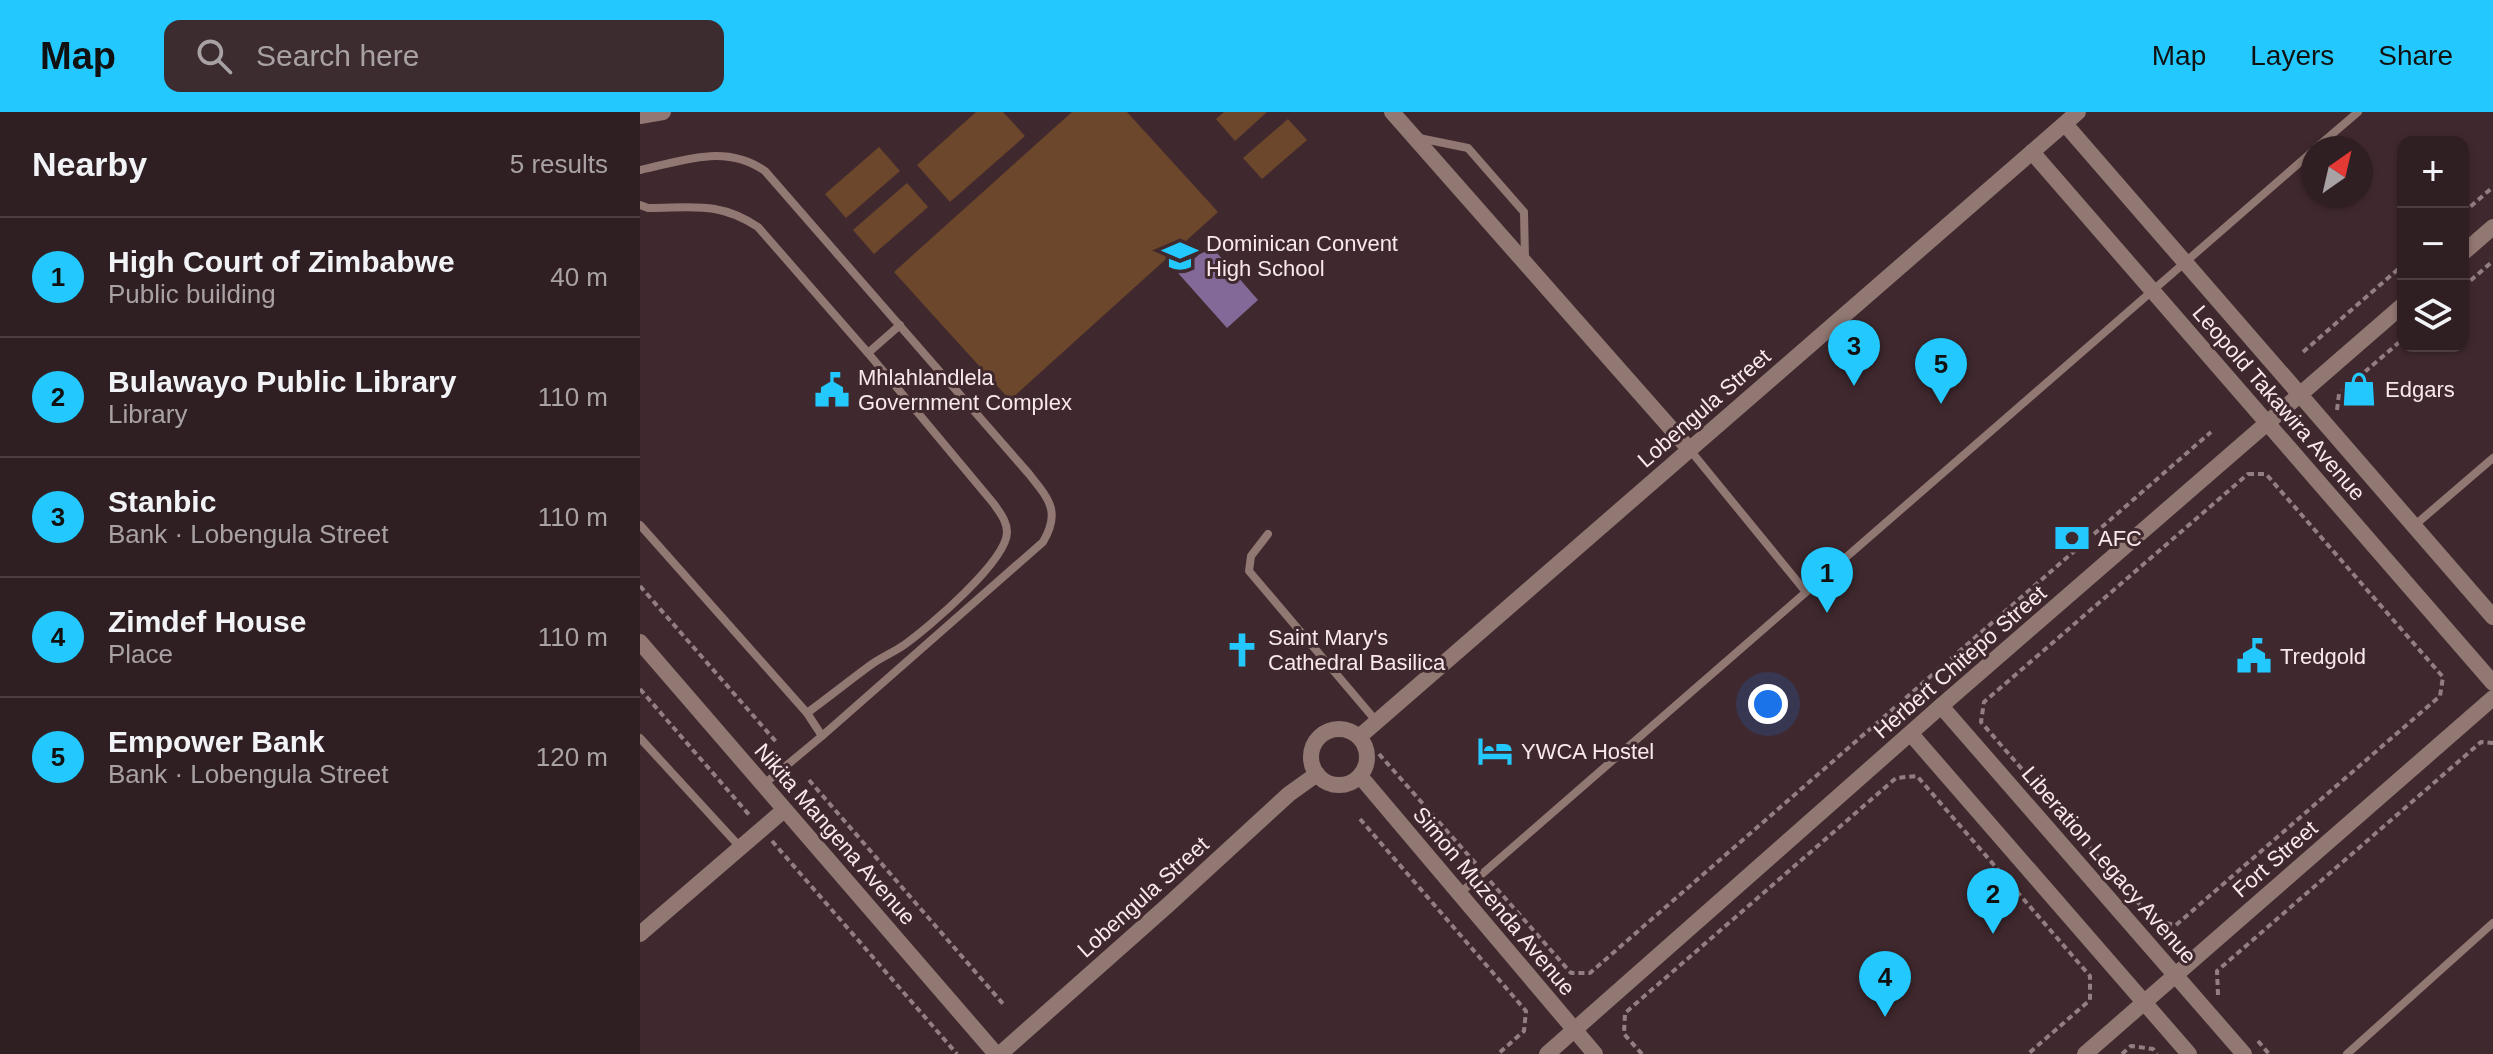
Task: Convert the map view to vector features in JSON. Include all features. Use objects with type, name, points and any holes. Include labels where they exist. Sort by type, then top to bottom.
[{"type":"street","points":[[640,116],[663,112]]},
{"type":"street","points":[[1392,112],[1690,450]]},
{"type":"street","name":"Lobengula Street","points":[[1359,737],[2078,112]]},
{"type":"street","name":"Leopold Takawira Avenue","points":[[2065,124],[2493,617]]},
{"type":"street","name":"Leopold Takawira Avenue","points":[[2032,152],[2493,683]]},
{"type":"street","points":[[2469,248],[2493,227]]},
{"type":"street","name":"Herbert Chitepo Street","points":[[1547,1054],[1941,706],[2397,310]]},
{"type":"street","name":"Nikita Mangena Avenue","points":[[640,642],[998,1054]]},
{"type":"street","name":"Fort Street","points":[[2085,1054],[2493,698]]},
{"type":"street","name":"Liberation Legacy Avenue","points":[[1941,706],[2244,1054]]},
{"type":"street","points":[[1337,729],[1349,730],[1359,737],[1367,756],[1360,776],[1350,783],[1338,785],[1326,782],[1317,774],[1311,763],[1311,751],[1316,740],[1326,732],[1337,729]]},
{"type":"street","points":[[1911,734],[2189,1054]]},
{"type":"street","name":"Lobengula Street","points":[[998,1054],[1289,794],[1317,774]]},
{"type":"street","name":"Simon Muzenda Avenue","points":[[1360,776],[1595,1054]]},
{"type":"street","points":[[640,934],[784,810]]},
{"type":"lane","points":[[2331,136],[2358,112]]},
{"type":"lane","points":[[1414,137],[1468,148],[1524,212],[1525,262]]},
{"type":"lane","points":[[640,170],[716,155],[738,156],[765,171],[1044,493],[1054,513],[1051,528],[1043,542],[763,785]]},
{"type":"lane","points":[[1459,894],[2301,162]]},
{"type":"lane","points":[[640,205],[648,208],[725,209],[758,227],[868,353],[1004,518],[1007,533],[995,560],[943,613],[902,647],[875,662],[807,713]]},
{"type":"lane","points":[[868,353],[900,325]]},
{"type":"lane","points":[[1690,450],[1806,592]]},
{"type":"lane","points":[[2415,525],[2493,458]]},
{"type":"lane","points":[[640,525],[807,713],[822,736]]},
{"type":"lane","points":[[1268,534],[1251,556],[1249,571],[1377,722]]},
{"type":"lane","points":[[640,738],[741,848]]},
{"type":"lane","points":[[2347,1054],[2493,923]]},
{"type":"path","points":[[2469,208],[2493,187]]},
{"type":"path","points":[[2469,282],[2493,261]]},
{"type":"path","points":[[2303,352],[2397,270]]},
{"type":"path","points":[[2336,412],[2339,394],[2397,344]]},
{"type":"path","points":[[1379,754],[1571,973],[1590,973],[2211,432]]},
{"type":"path","points":[[2248,474],[2266,474],[2443,677],[2440,696],[2176,925],[2154,921],[1981,722],[1984,702],[2248,474]]},
{"type":"path","points":[[640,586],[778,744]]},
{"type":"path","points":[[640,689],[957,1054]]},
{"type":"path","points":[[2217,994],[2217,971],[2481,742],[2493,743]]},
{"type":"path","points":[[1642,1054],[1624,1034],[1625,1013],[1896,778],[1917,776],[2090,976],[2090,1000],[2028,1054]]},
{"type":"path","points":[[809,780],[1004,1005]]},
{"type":"path","points":[[1360,819],[1526,1011],[1524,1031],[1498,1054]]},
{"type":"path","points":[[2122,1054],[2131,1046],[2153,1049],[2157,1054]]},
{"type":"shaded area","points":[[976,112],[1003,112],[1025,136],[950,202],[917,165]]},
{"type":"shaded area","points":[[1072,112],[1127,112],[1218,212],[1010,400],[894,272]]},
{"type":"shaded area","points":[[1224,112],[1267,112],[1235,141],[1216,119]]},
{"type":"shaded area","points":[[1288,119],[1307,140],[1262,179],[1243,158]]},
{"type":"shaded area","points":[[879,147],[900,171],[846,218],[825,194]]},
{"type":"shaded area","points":[[907,183],[928,207],[874,254],[853,230]]},
{"type":"shaded area","points":[[1210,245],[1258,300],[1227,328],[1178,273]]},
{"type":"place","name":"Dominican Convent High School","points":[[1180,256]]},
{"type":"place","name":"Stanbic","points":[[1854,386]]},
{"type":"place","name":"Edgars","points":[[2359,389]]},
{"type":"place","name":"Mhlahlandlela Government Complex","points":[[832,390]]},
{"type":"place","name":"Empower Bank","points":[[1941,404]]},
{"type":"place","name":"AFC","points":[[2072,538]]},
{"type":"place","name":"High Court of Zimbabwe","points":[[1827,613]]},
{"type":"place","name":"Saint Mary's Cathedral Basilica","points":[[1242,650]]},
{"type":"place","name":"Tredgold","points":[[2254,656]]},
{"type":"place","name":"YWCA Hostel","points":[[1495,751]]},
{"type":"place","name":"Bulawayo Public Library","points":[[1993,934]]},
{"type":"place","name":"Zimdef House","points":[[1885,1017]]}]
